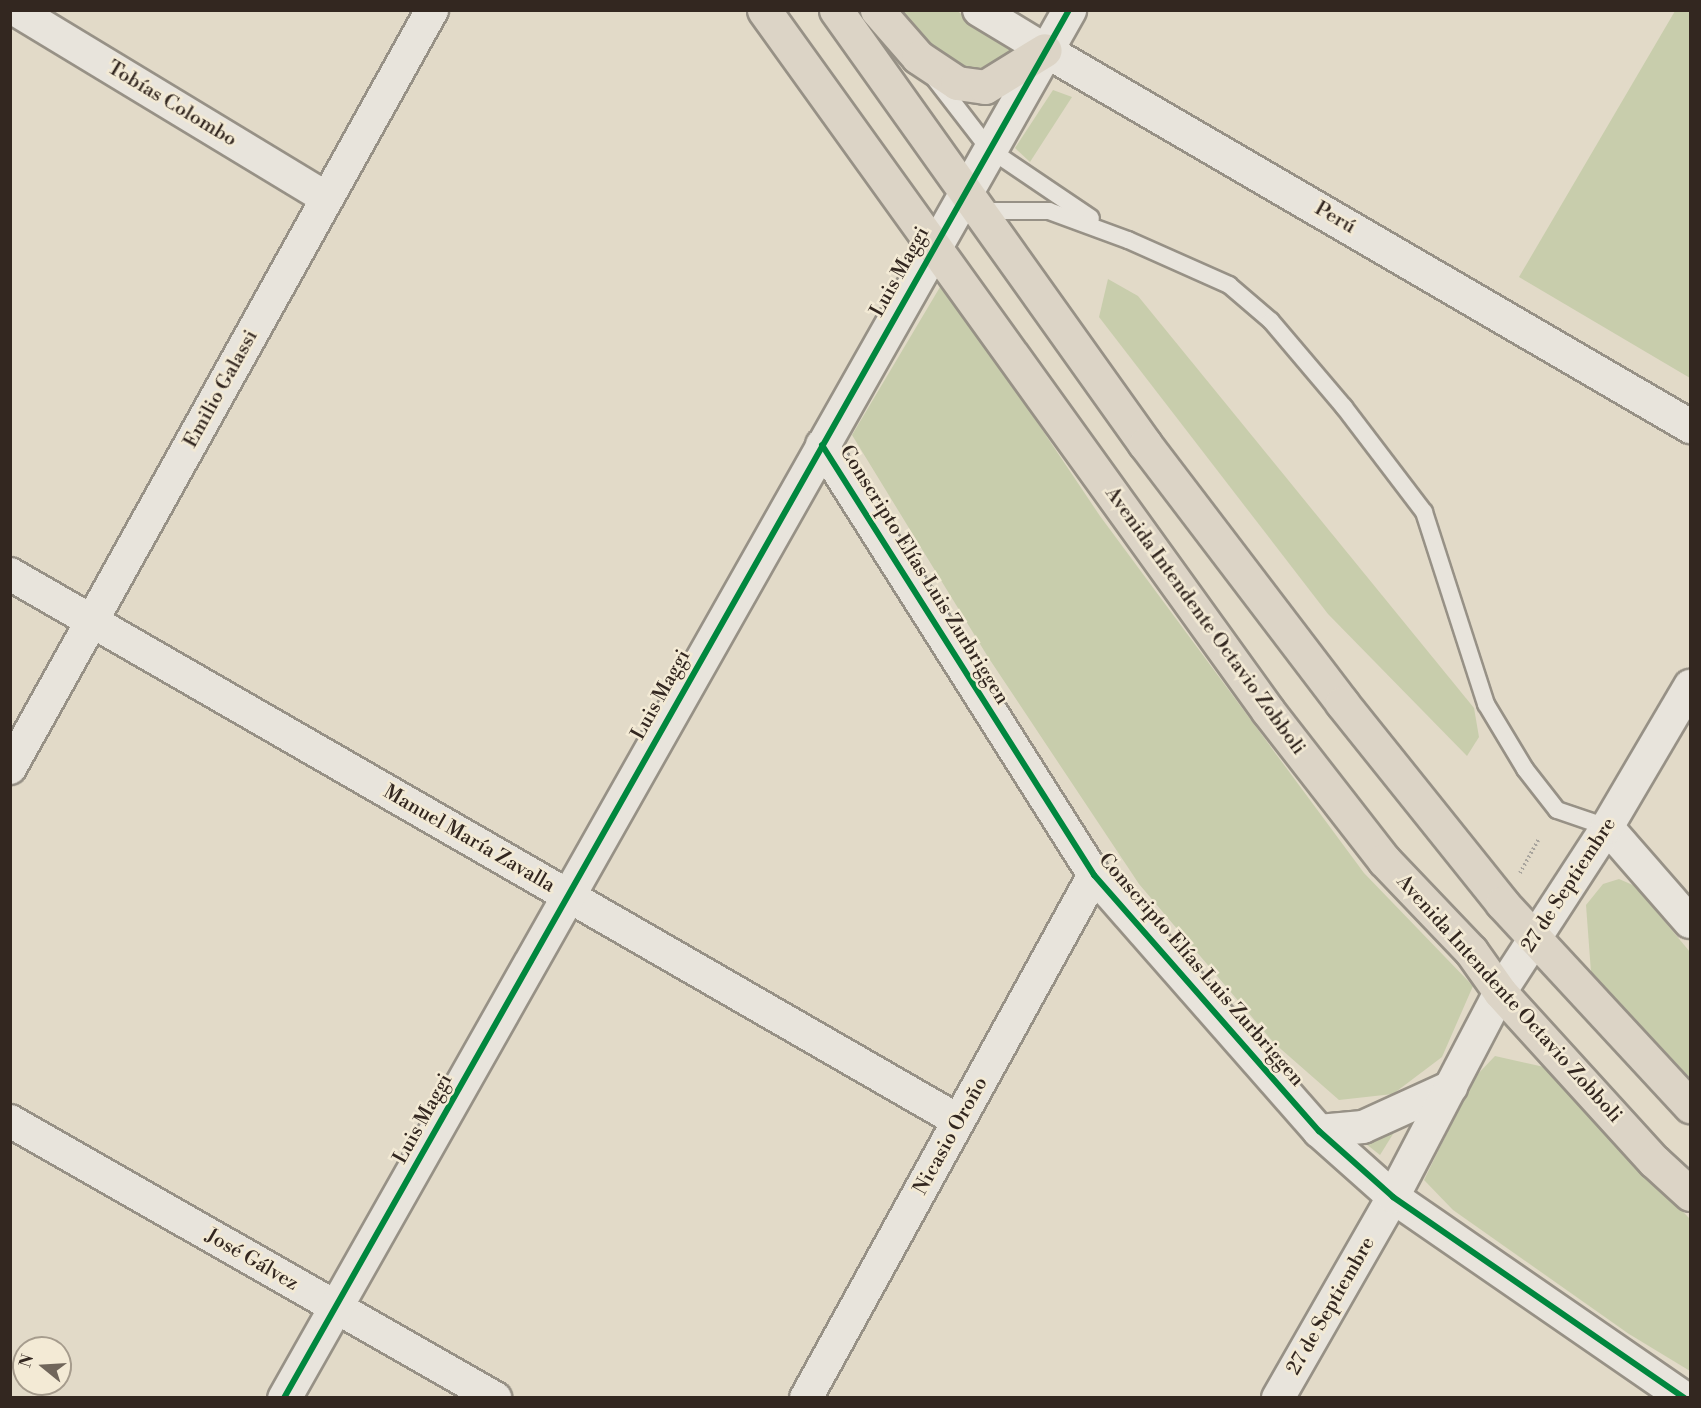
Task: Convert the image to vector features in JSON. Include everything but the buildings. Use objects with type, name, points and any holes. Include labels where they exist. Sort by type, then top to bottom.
[{"type":"main road","name":"Avenida Intendente Octavio Zobboli","points":[[764,10],[1268,711],[1384,860],[1471,951],[1500,992],[1654,1161],[1690,1194]]},
{"type":"main road","points":[[836,10],[1152,454],[1342,703],[1534,940],[1690,1106]]},
{"type":"main road","points":[[877,10],[918,57],[957,83],[985,87],[1045,50]]},
{"type":"street","name":"Tobías Colombo","points":[[16,10],[327,198]]},
{"type":"street","name":"Emilio Galassi","points":[[10,768],[432,10]]},
{"type":"street","name":"Perú","points":[[979,10],[1690,426]]},
{"type":"street","name":"Luis Maggi","points":[[285,1398],[934,245],[972,201],[989,149],[1069,10]]},
{"type":"street","name":"Conscripto Elías Luis Zurbriggen","points":[[822,444],[1094,875],[1319,1131],[1393,1197],[1684,1398]]},
{"type":"street","name":"Manuel María Zavalla","points":[[10,574],[959,1121]]},
{"type":"street","name":"27 de Septiembre","points":[[1278,1398],[1393,1197],[1500,992],[1607,827],[1690,686]]},
{"type":"street","points":[[1607,827],[1690,922]]},
{"type":"street","name":"Nicasio Oroño","points":[[806,1398],[1094,875]]},
{"type":"street","points":[[1319,1131],[1364,1127],[1451,1087]]},
{"type":"street","name":"José Gálvez","points":[[10,1121],[495,1398]]},
{"type":"lane","points":[[918,57],[989,149],[1071,207],[1128,240]]},
{"type":"lane","points":[[972,201],[1049,211],[1128,240],[1229,285],[1271,321],[1344,407],[1424,512],[1486,704],[1525,770],[1557,810],[1607,827]]},
{"type":"path","points":[[1517,879],[1539,839]]},
{"type":"green space","points":[[894,11],[957,11],[1022,53],[989,76],[941,60]]},
{"type":"green space","points":[[1675,11],[1690,11],[1690,378],[1519,277]]},
{"type":"green space","points":[[1053,90],[1072,97],[1030,162],[1015,148]]},
{"type":"green space","points":[[1108,279],[1138,296],[1474,708],[1479,737],[1467,756],[1328,614],[1099,317]]},
{"type":"green space","points":[[943,282],[1100,516],[1364,873],[1473,986],[1442,1057],[1393,1094],[1339,1100],[1274,1043],[1139,884],[988,657],[852,435]]},
{"type":"green space","points":[[1619,879],[1635,886],[1690,952],[1690,1078],[1591,972],[1586,905],[1603,884]]},
{"type":"green space","points":[[1495,1056],[1544,1067],[1690,1219],[1690,1371],[1629,1334],[1453,1210],[1424,1180],[1474,1078]]},
{"type":"green space","points":[[1403,1118],[1380,1155],[1356,1136]]},
{"type":"cycle path","points":[[284,1398],[1069,10]]},
{"type":"cycle path","points":[[822,445],[1094,875],[1319,1131],[1393,1197],[1684,1398]]}]
